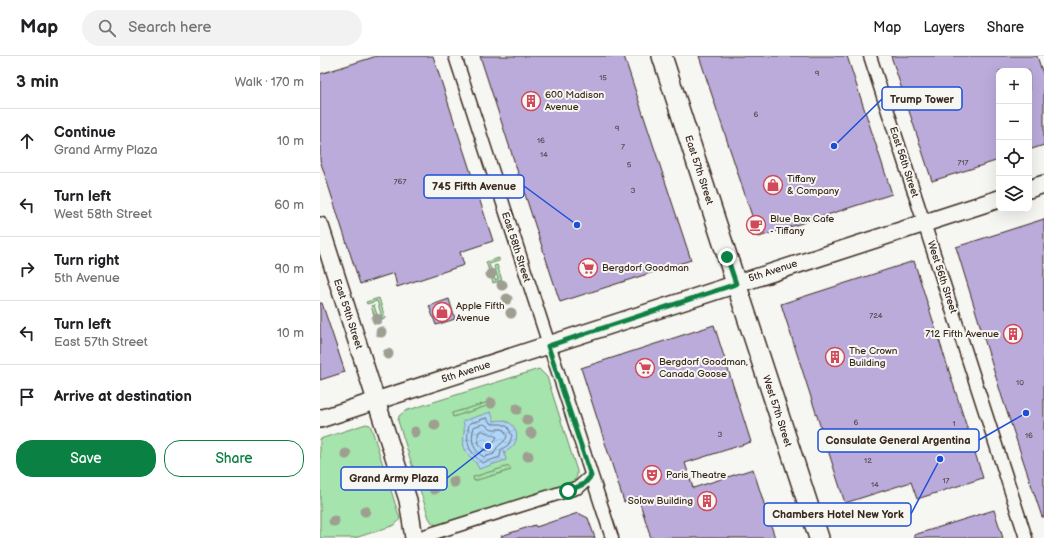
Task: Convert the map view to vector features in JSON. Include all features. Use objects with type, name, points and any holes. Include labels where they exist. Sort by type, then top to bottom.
[{"type":"main road","name":"East 57th Street","points":[[662,56],[736,284]]},
{"type":"main road","points":[[1032,188],[1044,184]]},
{"type":"main road","name":"5th Avenue","points":[[320,419],[996,199]]},
{"type":"main road","name":"East 59th Street","points":[[320,226],[408,500],[414,538]]},
{"type":"main road","name":"West 57th Street","points":[[736,284],[819,538]]},
{"type":"street","name":"East 58th Street","points":[[455,56],[548,346],[612,538]]},
{"type":"street","name":"East 56th Street","points":[[870,56],[924,222]]},
{"type":"street","name":"West 56th Street","points":[[924,222],[1026,538]]},
{"type":"street","points":[[418,538],[579,487],[591,476]]},
{"type":"green space","points":[[499,258],[499,261],[489,264],[495,280],[498,279],[494,266],[497,265],[502,280],[493,283],[486,262]]},
{"type":"green space","points":[[379,298],[385,318],[376,321],[371,306],[374,305],[378,318],[382,317],[377,301],[367,304],[366,302]]},
{"type":"green space","points":[[539,369],[547,377],[577,471],[576,479],[566,485],[440,525],[433,524],[429,518],[398,421],[399,416],[405,411]]},
{"type":"green space","points":[[489,402],[490,405],[453,417],[452,413]]},
{"type":"green space","points":[[366,424],[370,425],[372,430],[400,519],[395,525],[355,538],[320,538],[320,439]]},
{"type":"green space","points":[[509,466],[511,470],[474,481],[473,477]]},
{"type":"water","points":[[491,412],[494,421],[502,420],[513,426],[517,437],[511,448],[504,452],[506,460],[479,469],[464,447],[463,421]]},
{"type":"building","points":[[377,56],[433,56],[493,241],[460,252],[464,265],[397,287],[394,273],[360,284],[320,160],[320,74]]},
{"type":"building","points":[[480,56],[624,56],[691,260],[560,302]]},
{"type":"building","points":[[699,56],[847,56],[892,194],[759,237]]},
{"type":"building","points":[[891,56],[1037,56],[1044,77],[1044,145],[1032,149],[1032,68],[996,68],[996,161],[932,181]]},
{"type":"building","name":"712 Fifth Avenue","points":[[1044,219],[1044,517],[1042,517],[1002,397],[956,247]]},
{"type":"building","points":[[914,261],[983,478],[917,499],[911,482],[845,503],[781,304]]},
{"type":"building","name":"Apple Fifth Avenue","points":[[449,299],[455,319],[436,325],[429,306]]},
{"type":"building","points":[[320,303],[322,303],[345,372],[320,380]]},
{"type":"building","points":[[714,325],[751,442],[685,463],[693,488],[753,469],[775,538],[651,538],[638,497],[624,502],[581,368]]},
{"type":"building","points":[[994,510],[1003,538],[914,538],[914,535]]},
{"type":"building","points":[[578,513],[588,518],[595,538],[502,538],[501,536],[535,525],[536,527]]},
{"type":"place","name":"600 Madison Avenue","points":[[531,101]]},
{"type":"place","name":"Trump Tower","points":[[834,146]]},
{"type":"place","name":"Tiffany & Company","points":[[773,185]]},
{"type":"place","name":"745 Fifth Avenue","points":[[577,225]]},
{"type":"place","name":"Blue Box Cafe - Tiffany","points":[[756,225]]},
{"type":"place","name":"Bergdorf Goodman","points":[[588,268]]},
{"type":"place","name":"Apple Fifth Avenue","points":[[442,312]]},
{"type":"place","name":"712 Fifth Avenue","points":[[1013,334]]},
{"type":"place","name":"The Crown Building","points":[[835,357]]},
{"type":"place","name":"Bergdorf Goodman, Canada Goose","points":[[645,368]]},
{"type":"place","name":"Consulate General Argentina","points":[[1026,413]]},
{"type":"place","name":"Grand Army Plaza","points":[[488,446]]},
{"type":"place","name":"Chambers Hotel New York","points":[[940,459]]},
{"type":"place","name":"Paris Theatre","points":[[652,475]]},
{"type":"place","name":"Solow Building","points":[[707,501]]},
{"type":"route","points":[[568,491],[584,484],[591,476],[558,372],[548,346],[736,284],[727,257]]}]
